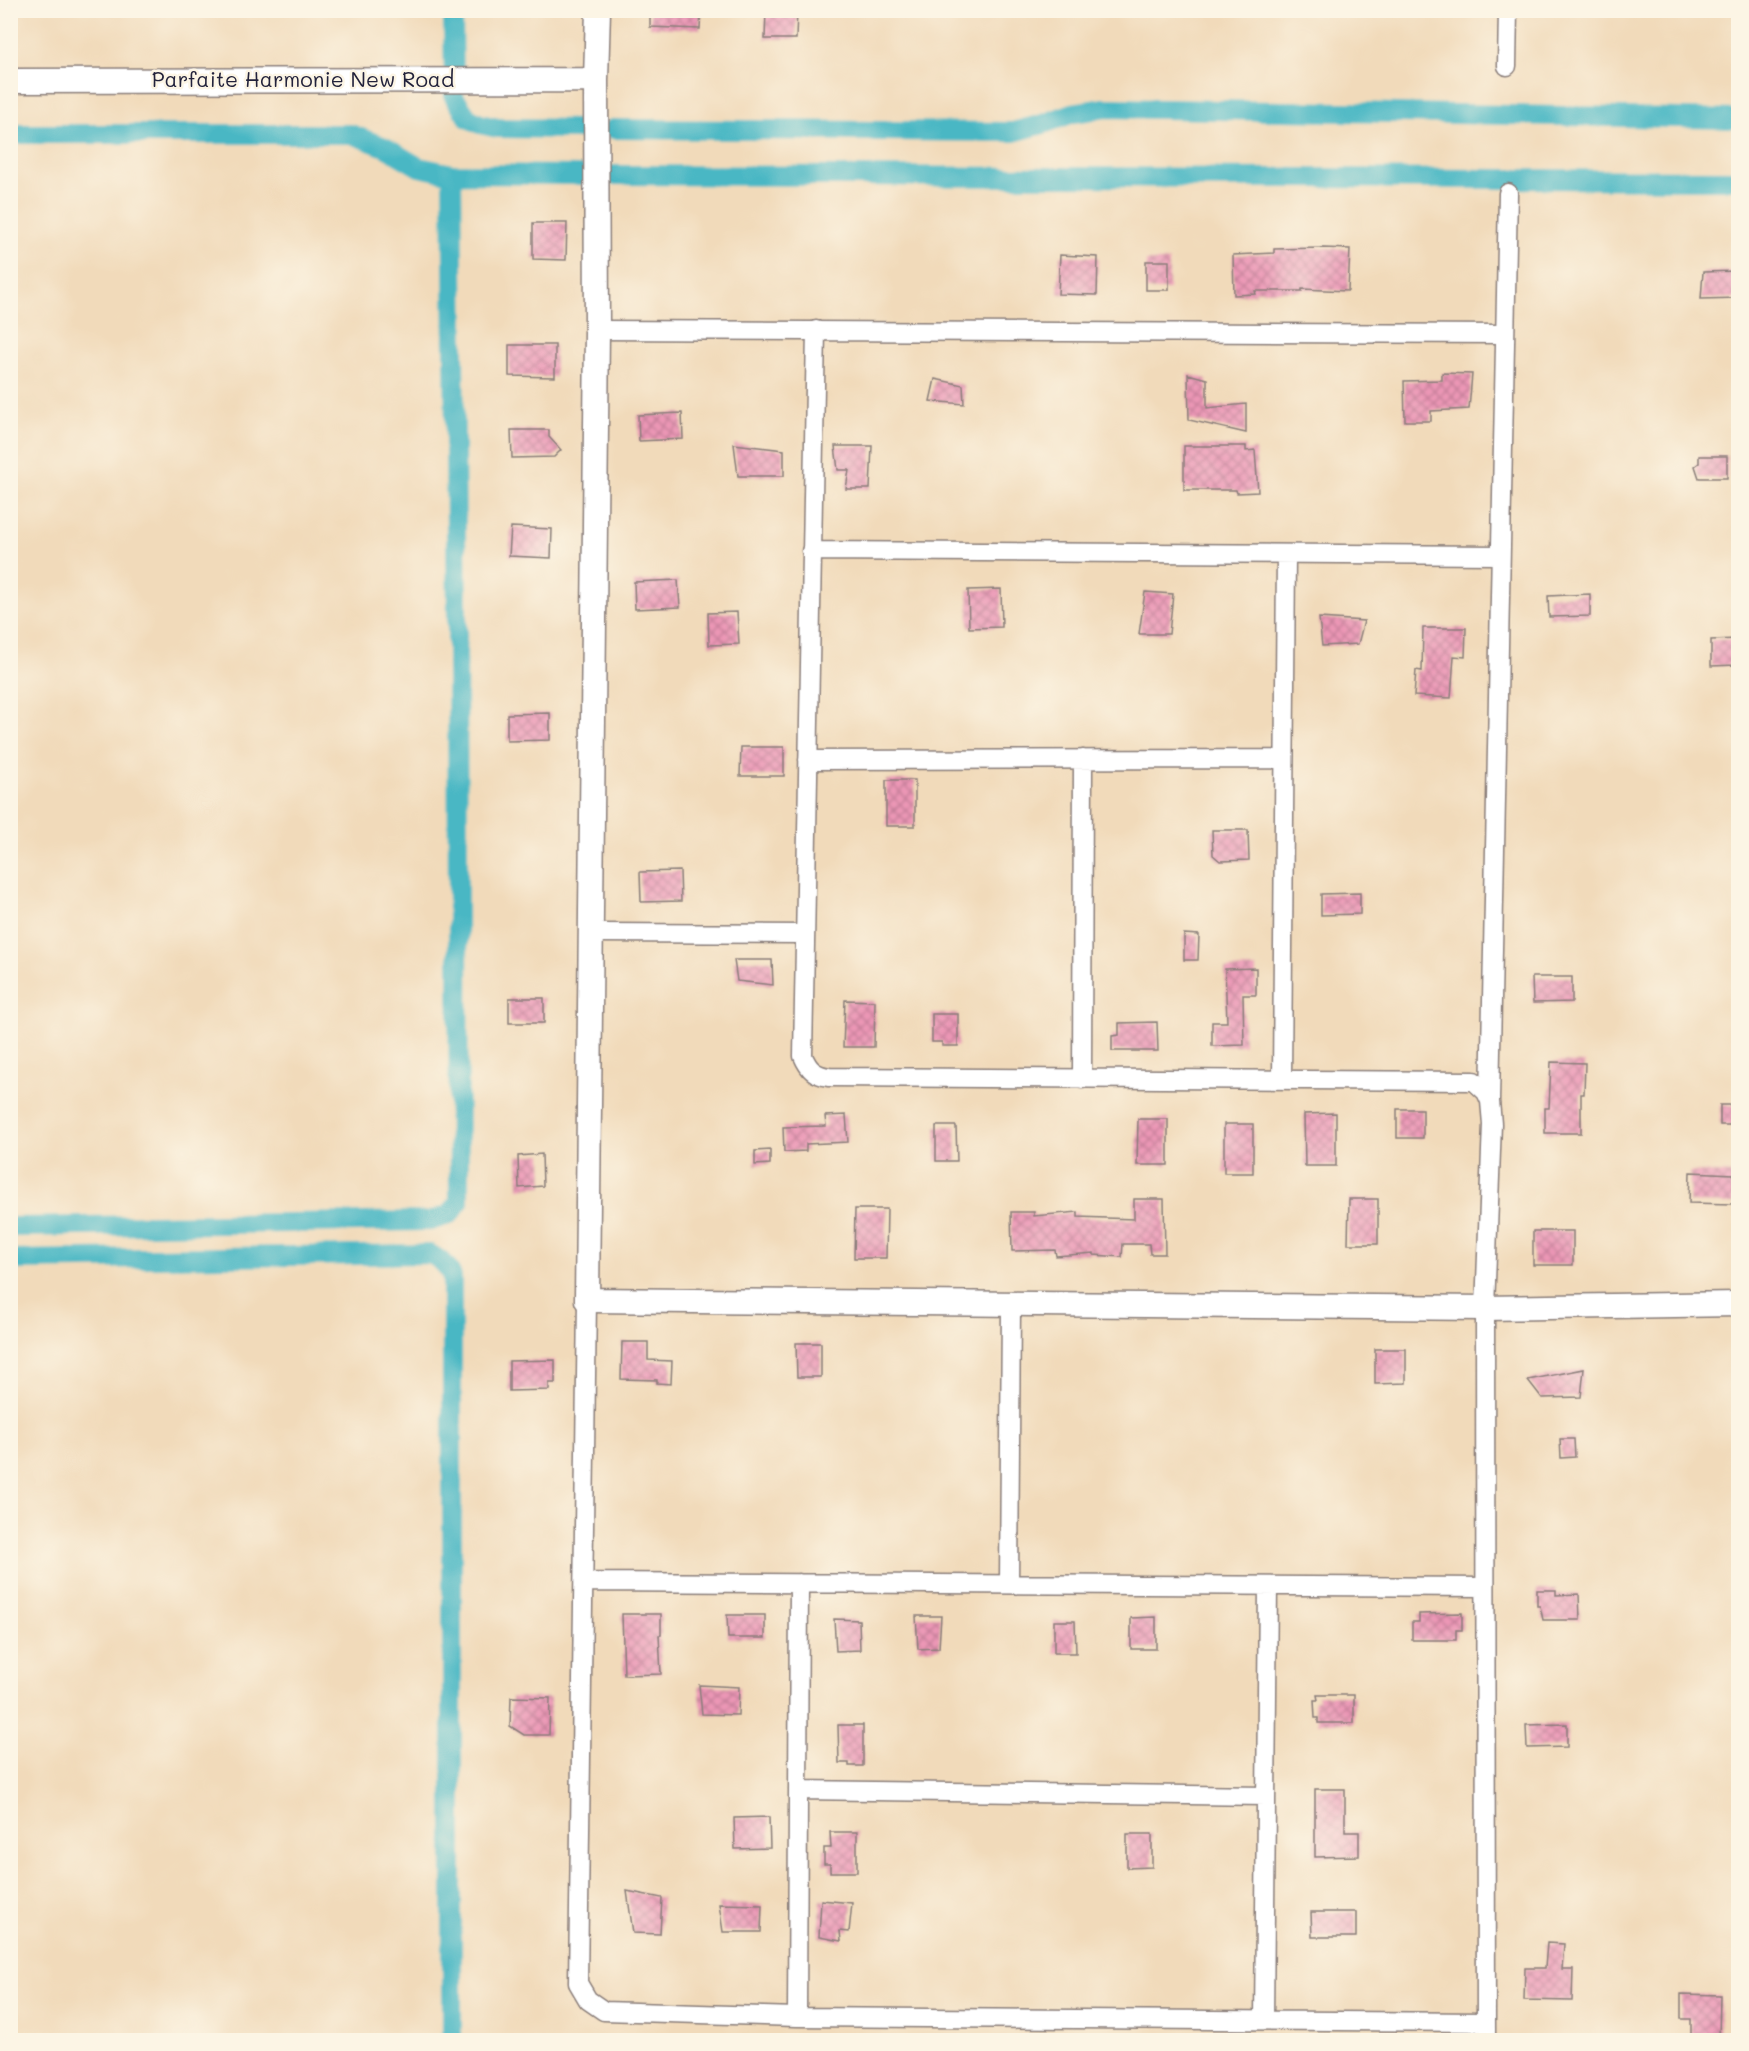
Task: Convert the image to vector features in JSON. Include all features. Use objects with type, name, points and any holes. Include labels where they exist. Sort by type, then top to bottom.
[{"type":"street","points":[[598,10],[591,933],[578,1983],[588,2000],[604,2011],[797,2017],[1264,2020],[1486,2031],[1485,1308],[1492,1124],[1490,1101],[1508,193]]},
{"type":"street","points":[[1507,66],[1508,10]]},
{"type":"street","name":"Parfaite Harmonie New Road","points":[[10,81],[596,80]]},
{"type":"street","points":[[597,330],[1505,334]]},
{"type":"street","points":[[816,330],[803,1056],[808,1067],[817,1075],[829,1077],[1474,1081],[1486,1092],[1490,1101]]},
{"type":"street","points":[[812,551],[1500,555]]},
{"type":"street","points":[[1282,1080],[1286,554]]},
{"type":"street","points":[[1082,1079],[1083,759]]},
{"type":"street","points":[[808,760],[1284,759]]},
{"type":"street","points":[[591,933],[805,934]]},
{"type":"street","points":[[587,1300],[1485,1308],[1738,1304]]},
{"type":"street","points":[[1009,1584],[1011,1305]]},
{"type":"street","points":[[584,1582],[1485,1587]]},
{"type":"street","points":[[797,2017],[799,1583]]},
{"type":"street","points":[[1264,2020],[1268,1586]]},
{"type":"street","points":[[798,1790],[1266,1796]]},
{"type":"building","points":[[650,10],[701,10],[700,29],[650,27]]},
{"type":"building","points":[[766,10],[797,10],[796,39],[765,39]]},
{"type":"building","points":[[533,223],[567,223],[566,260],[533,259]]},
{"type":"building","points":[[1274,249],[1350,249],[1348,291],[1302,289],[1302,291],[1255,291],[1256,294],[1234,295],[1233,255],[1274,253]]},
{"type":"building","points":[[1060,255],[1098,257],[1097,295],[1058,294]]},
{"type":"building","points":[[1146,261],[1169,261],[1169,290],[1146,290]]},
{"type":"building","points":[[1738,271],[1738,298],[1701,299],[1703,272]]},
{"type":"building","points":[[509,345],[555,345],[555,377],[509,376]]},
{"type":"building","points":[[1442,373],[1472,374],[1469,409],[1431,411],[1431,421],[1405,421],[1404,381],[1442,380]]},
{"type":"building","points":[[1188,374],[1207,379],[1207,408],[1246,404],[1246,433],[1189,420]]},
{"type":"building","points":[[935,379],[963,385],[964,404],[930,401]]},
{"type":"building","points":[[682,413],[683,439],[639,441],[638,415]]},
{"type":"building","points":[[511,430],[549,430],[549,437],[561,450],[554,457],[512,458]]},
{"type":"building","points":[[734,444],[784,450],[784,476],[738,476]]},
{"type":"building","points":[[835,446],[872,446],[870,489],[846,489],[849,470],[838,470]]},
{"type":"building","points":[[1184,446],[1246,446],[1246,451],[1255,450],[1258,492],[1184,490]]},
{"type":"building","points":[[1699,456],[1727,456],[1727,478],[1699,478],[1695,466],[1699,463]]},
{"type":"building","points":[[511,527],[552,529],[551,558],[509,556]]},
{"type":"building","points":[[678,580],[680,607],[635,609],[634,582]]},
{"type":"building","points":[[1001,589],[1002,627],[969,628],[968,590]]},
{"type":"building","points":[[1145,592],[1173,594],[1169,634],[1139,634]]},
{"type":"building","points":[[1590,594],[1590,616],[1549,617],[1548,596]]},
{"type":"building","points":[[737,612],[739,644],[709,645],[708,613]]},
{"type":"building","points":[[1319,618],[1364,621],[1358,644],[1322,646]]},
{"type":"building","points":[[1423,628],[1466,628],[1465,657],[1454,656],[1451,698],[1414,696],[1416,670],[1422,671]]},
{"type":"building","points":[[1738,639],[1736,665],[1711,666],[1711,640]]},
{"type":"building","points":[[550,713],[550,740],[507,741],[507,714]]},
{"type":"building","points":[[741,747],[784,747],[784,776],[740,776]]},
{"type":"building","points":[[886,780],[915,780],[915,826],[886,826]]},
{"type":"building","points":[[1212,830],[1248,830],[1249,860],[1220,861],[1213,855]]},
{"type":"building","points":[[680,871],[681,901],[641,902],[640,872]]},
{"type":"building","points":[[1360,893],[1360,914],[1321,915],[1321,894]]},
{"type":"building","points":[[1184,934],[1199,935],[1198,960],[1184,960]]},
{"type":"building","points":[[734,960],[772,960],[773,985],[737,981]]},
{"type":"building","points":[[1256,968],[1256,995],[1243,995],[1244,1045],[1212,1046],[1212,1022],[1227,1022],[1225,969]]},
{"type":"building","points":[[1532,977],[1572,977],[1572,1002],[1533,1003]]},
{"type":"building","points":[[509,998],[544,998],[544,1023],[509,1023]]},
{"type":"building","points":[[845,1000],[875,1001],[874,1047],[843,1047]]},
{"type":"building","points":[[932,1014],[958,1014],[958,1046],[942,1046],[942,1042],[932,1042]]},
{"type":"building","points":[[1157,1022],[1158,1051],[1112,1051],[1112,1036],[1119,1035],[1119,1023]]},
{"type":"building","points":[[1551,1062],[1585,1063],[1584,1094],[1581,1094],[1581,1133],[1545,1133],[1545,1108],[1549,1108]]},
{"type":"building","points":[[1720,1105],[1738,1105],[1738,1125],[1720,1125]]},
{"type":"building","points":[[1397,1109],[1423,1109],[1423,1138],[1397,1138]]},
{"type":"building","points":[[1336,1113],[1336,1166],[1305,1166],[1304,1114]]},
{"type":"building","points":[[846,1115],[848,1142],[806,1144],[806,1151],[784,1152],[783,1127],[826,1126],[825,1116]]},
{"type":"building","points":[[1138,1119],[1168,1119],[1168,1165],[1137,1165]]},
{"type":"building","points":[[1224,1124],[1253,1124],[1253,1173],[1224,1173]]},
{"type":"building","points":[[936,1126],[956,1126],[957,1161],[936,1161]]},
{"type":"building","points":[[770,1150],[770,1164],[755,1165],[755,1151]]},
{"type":"building","points":[[542,1154],[543,1186],[519,1188],[518,1156]]},
{"type":"building","points":[[1690,1172],[1734,1174],[1733,1204],[1689,1203]]},
{"type":"building","points":[[1134,1199],[1164,1199],[1165,1254],[1150,1254],[1149,1244],[1123,1244],[1122,1257],[1094,1255],[1094,1253],[1056,1256],[1055,1250],[1012,1251],[1011,1212],[1034,1212],[1034,1216],[1078,1212],[1078,1217],[1134,1219]]},
{"type":"building","points":[[1349,1199],[1378,1199],[1378,1244],[1348,1244]]},
{"type":"building","points":[[855,1209],[887,1209],[886,1258],[854,1258]]},
{"type":"building","points":[[1533,1231],[1573,1231],[1573,1265],[1533,1265]]},
{"type":"building","points":[[622,1342],[648,1342],[648,1360],[672,1361],[671,1384],[657,1383],[657,1380],[621,1379]]},
{"type":"building","points":[[796,1343],[821,1343],[821,1377],[797,1377]]},
{"type":"building","points":[[1375,1349],[1406,1349],[1406,1383],[1375,1384]]},
{"type":"building","points":[[555,1360],[555,1383],[549,1383],[549,1390],[509,1391],[509,1361]]},
{"type":"building","points":[[1584,1369],[1581,1397],[1542,1398],[1528,1380]]},
{"type":"building","points":[[1560,1439],[1574,1439],[1575,1457],[1561,1458]]},
{"type":"building","points":[[1537,1590],[1556,1590],[1556,1595],[1579,1594],[1580,1620],[1543,1620],[1540,1606],[1537,1606]]},
{"type":"building","points":[[1462,1613],[1462,1630],[1456,1630],[1456,1640],[1412,1640],[1412,1622],[1419,1622],[1419,1614]]},
{"type":"building","points":[[622,1614],[661,1614],[661,1635],[659,1635],[661,1674],[624,1675]]},
{"type":"building","points":[[727,1615],[765,1615],[765,1638],[728,1638]]},
{"type":"building","points":[[916,1616],[941,1616],[939,1648],[918,1649]]},
{"type":"building","points":[[1156,1617],[1156,1649],[1131,1649],[1131,1618]]},
{"type":"building","points":[[834,1619],[859,1620],[860,1650],[836,1651]]},
{"type":"building","points":[[1054,1621],[1075,1621],[1076,1653],[1054,1653]]},
{"type":"building","points":[[699,1685],[739,1687],[738,1715],[702,1714]]},
{"type":"building","points":[[1317,1695],[1354,1695],[1354,1723],[1318,1723],[1318,1718],[1315,1718],[1314,1700],[1318,1700]]},
{"type":"building","points":[[511,1697],[550,1698],[549,1735],[524,1735],[510,1726]]},
{"type":"building","points":[[1567,1724],[1567,1747],[1527,1748],[1526,1725]]},
{"type":"building","points":[[838,1725],[863,1725],[863,1766],[839,1763]]},
{"type":"building","points":[[1315,1789],[1345,1789],[1345,1832],[1359,1832],[1359,1856],[1315,1857]]},
{"type":"building","points":[[769,1817],[770,1848],[735,1849],[734,1818]]},
{"type":"building","points":[[830,1832],[857,1832],[857,1872],[830,1872],[830,1864],[824,1864],[824,1848],[831,1848]]},
{"type":"building","points":[[1127,1834],[1152,1834],[1152,1867],[1127,1868]]},
{"type":"building","points":[[627,1891],[662,1898],[660,1934],[633,1933]]},
{"type":"building","points":[[821,1900],[852,1903],[849,1932],[840,1931],[841,1941],[819,1937]]},
{"type":"building","points":[[719,1904],[762,1905],[761,1932],[723,1932]]},
{"type":"building","points":[[1311,1912],[1356,1912],[1356,1937],[1312,1937]]},
{"type":"building","points":[[1547,1943],[1564,1944],[1562,1969],[1573,1969],[1572,2001],[1524,2000],[1525,1968],[1545,1968]]},
{"type":"building","points":[[1681,1994],[1720,1995],[1719,2040],[1691,2040],[1691,2019],[1681,2019]]},
{"type":"waterway","points":[[453,10],[454,97],[468,118],[480,124],[498,128],[580,129]]},
{"type":"waterway","points":[[613,129],[1013,132],[1073,113],[1105,108],[1738,119]]},
{"type":"waterway","points":[[10,134],[351,134],[385,147],[419,167],[452,174],[580,175]]},
{"type":"waterway","points":[[10,1227],[430,1221],[449,1215],[459,1202],[457,620],[452,174]]},
{"type":"waterway","points":[[613,175],[1738,180]]},
{"type":"waterway","points":[[10,1260],[430,1254],[448,1269],[452,1277],[452,2040]]}]
